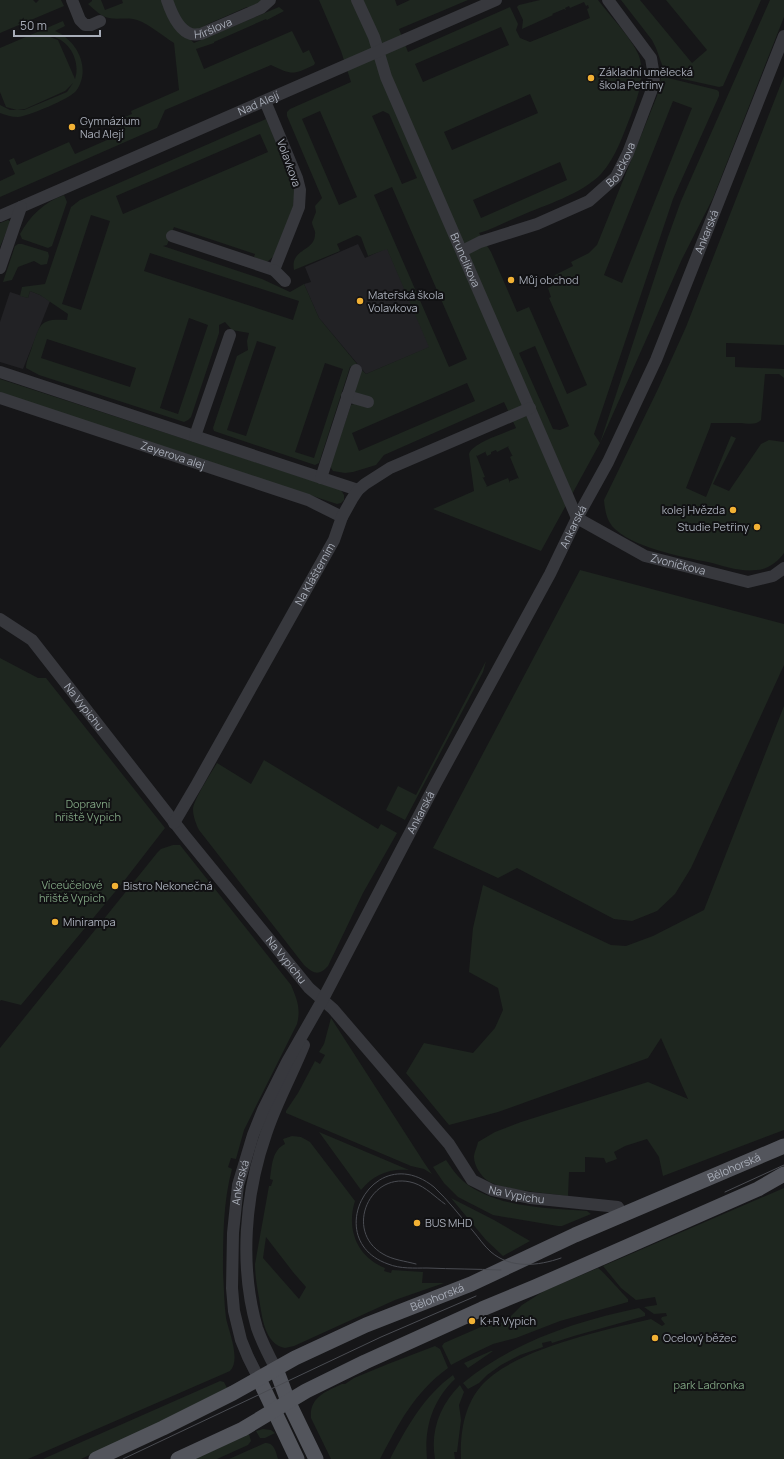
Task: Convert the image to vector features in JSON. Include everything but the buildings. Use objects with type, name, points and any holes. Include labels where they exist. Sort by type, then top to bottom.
[{"type":"main road","name":"Bělohorská","points":[[96,1459],[163,1428],[258,1379],[295,1358],[366,1325],[471,1284],[570,1237],[784,1146]]},
{"type":"main road","points":[[178,1459],[230,1436],[288,1401],[322,1383],[482,1308],[535,1288],[758,1189],[784,1174]]},
{"type":"main road","points":[[276,1369],[288,1401],[316,1459]]},
{"type":"main road","points":[[258,1379],[297,1459]]},
{"type":"street","points":[[72,0],[80,20],[85,25],[91,25],[100,21]]},
{"type":"street","name":"Hiršlova","points":[[167,0],[178,23],[192,34],[201,34],[261,8],[270,0]]},
{"type":"street","name":"Brunclíkova","points":[[357,0],[374,37],[386,77],[577,518]]},
{"type":"street","name":"Nad Alejí","points":[[0,216],[496,0]]},
{"type":"street","name":"Boučkova","points":[[462,251],[480,242],[537,224],[589,201],[616,177],[628,153],[654,84],[651,58],[608,0]]},
{"type":"street","name":"Ankarská","points":[[258,1379],[241,1340],[233,1304],[233,1233],[238,1185],[253,1135],[263,1110],[287,1062],[323,999],[451,756],[550,574],[577,518],[608,462],[656,360],[784,36]]},
{"type":"street","name":"Volavkova","points":[[265,101],[297,178],[300,190],[299,207],[274,270]]},
{"type":"street","points":[[1,261],[21,207]]},
{"type":"street","points":[[172,236],[274,270],[285,281]]},
{"type":"street","points":[[195,436],[230,335]]},
{"type":"street","points":[[321,478],[356,370]]},
{"type":"street","points":[[0,372],[358,490]]},
{"type":"street","points":[[347,396],[368,402]]},
{"type":"street","name":"Zeyerova alej","points":[[0,398],[308,500],[342,517]]},
{"type":"street","name":"Na Klášterním","points":[[174,823],[205,771],[334,540],[342,517],[358,490],[390,468],[530,408]]},
{"type":"street","name":"Zvoníčkova","points":[[577,518],[645,556],[748,582],[773,576],[784,568]]},
{"type":"street","name":"Na Vypichu","points":[[0,619],[32,640],[174,823],[304,982],[333,1008],[449,1144],[472,1180],[492,1190],[530,1198],[618,1208],[622,1215]]},
{"type":"street","name":"Ankarská","points":[[276,1369],[259,1333],[251,1297],[247,1246],[249,1207],[255,1170],[266,1134],[323,999]]},
{"type":"shaded area","name":"Mateřská škola Volavkova","points":[[358,244],[365,258],[387,248],[430,347],[366,374],[319,318],[304,284],[311,282],[305,267]]},
{"type":"shaded area","points":[[30,291],[50,301],[23,369],[0,362],[0,322],[10,292],[28,298]]},
{"type":"green space","points":[[0,0],[33,0],[36,3],[39,0],[61,0],[64,6],[0,33]]},
{"type":"green space","points":[[92,0],[101,0],[105,10],[123,3],[122,0],[163,0],[175,25],[194,43],[279,7],[284,11],[214,43],[196,49],[204,69],[292,31],[303,53],[309,50],[315,63],[314,65],[297,72],[284,71],[271,65],[165,110],[157,128],[0,197],[0,181],[15,174],[9,160],[14,158],[17,165],[69,142],[75,154],[123,133],[117,120],[132,114],[131,111],[179,90],[174,43],[151,27],[137,20],[112,19],[103,16],[88,4]]},
{"type":"green space","points":[[171,0],[263,0],[252,7],[247,7],[208,24],[197,31],[182,23]]},
{"type":"green space","points":[[319,0],[395,0],[397,6],[410,0],[468,0],[399,29],[408,52],[510,7],[518,24],[516,30],[520,38],[530,42],[590,18],[587,9],[589,8],[584,2],[570,8],[569,6],[565,8],[566,10],[564,9],[552,14],[553,15],[522,29],[523,20],[517,7],[519,5],[540,0],[598,0],[636,49],[642,71],[640,86],[634,108],[615,153],[601,174],[574,193],[479,233],[491,252],[517,312],[529,307],[567,394],[587,385],[549,298],[551,297],[548,288],[554,285],[553,279],[555,275],[573,266],[571,262],[589,253],[597,245],[657,96],[661,78],[664,77],[717,90],[719,92],[719,96],[673,199],[594,434],[600,443],[541,551],[433,509],[474,491],[469,454],[471,450],[482,442],[516,428],[504,402],[384,455],[376,465],[345,473],[333,471],[330,466],[351,405],[354,404],[360,368],[366,374],[429,347],[387,249],[368,256],[361,237],[357,235],[337,244],[340,251],[294,270],[296,258],[314,240],[315,233],[312,222],[316,212],[315,206],[322,198],[287,116],[287,112],[290,109],[351,82],[341,51]],"holes":[[[501,27],[509,45],[423,82],[415,64]],[[530,94],[538,113],[452,150],[444,132]],[[673,101],[692,108],[622,283],[604,275]],[[320,111],[357,197],[339,205],[302,119]],[[383,111],[389,114],[417,178],[402,184],[372,116]],[[560,162],[567,180],[481,218],[473,200]],[[392,187],[467,359],[449,367],[374,195]],[[535,346],[569,426],[560,430],[553,429],[519,353]],[[467,383],[475,401],[359,451],[352,433]],[[509,446],[508,447],[513,455],[510,457],[519,479],[510,481],[510,483],[508,478],[486,487],[487,486],[482,478],[485,477],[476,455],[477,456],[485,451],[487,456],[491,454],[491,452],[496,450],[497,452]]]},
{"type":"green space","points":[[621,0],[640,0],[692,63],[707,50],[666,0],[761,0],[723,86],[719,87],[683,79],[665,73],[652,40]]},
{"type":"green space","points":[[770,0],[784,0],[784,17],[713,198],[682,259],[600,443],[681,201]]},
{"type":"green space","points":[[63,21],[65,26],[55,31],[63,35],[76,48],[82,65],[83,74],[76,91],[48,107],[18,117],[0,113],[0,105],[10,110],[17,110],[6,107],[0,92],[0,48]],"holes":[[[50,36],[57,38],[68,46],[75,58],[75,79],[58,40],[50,37],[43,37]],[[73,83],[67,92],[24,110],[17,110],[25,109],[65,91]]]},
{"type":"green space","points":[[784,76],[784,345],[726,343],[726,357],[735,357],[735,367],[784,369],[784,378],[779,374],[765,374],[761,420],[759,422],[751,424],[711,423],[686,488],[706,497],[731,436],[736,438],[713,484],[729,491],[761,444],[769,440],[784,442],[784,553],[779,559],[764,569],[750,570],[726,567],[657,550],[643,545],[631,540],[612,526],[605,511],[604,500],[658,389],[686,327]]},
{"type":"green space","points":[[266,119],[295,189],[293,207],[274,256],[267,262],[254,257],[255,254],[174,227],[167,245],[163,246],[262,279],[290,292],[304,284],[319,318],[357,364],[350,367],[319,463],[315,465],[214,431],[213,428],[237,356],[248,350],[247,341],[249,333],[232,330],[225,322],[219,325],[219,333],[191,417],[184,422],[39,375],[26,368],[37,333],[42,324],[51,320],[67,320],[68,314],[40,295],[30,291],[28,298],[20,296],[22,287],[45,284],[71,207],[80,200]],"holes":[[[260,134],[268,152],[123,214],[116,196]],[[91,215],[110,221],[81,310],[62,304]],[[150,253],[299,301],[293,320],[144,271]],[[189,318],[208,325],[178,414],[160,408]],[[47,339],[136,368],[130,387],[41,358]],[[257,341],[276,347],[246,436],[227,430]],[[325,363],[343,369],[314,458],[295,452]]]},
{"type":"green space","points":[[64,195],[67,202],[52,246],[48,248],[22,239],[20,234],[28,221],[38,210]]},
{"type":"green space","points":[[8,220],[10,223],[0,247],[0,223]]},
{"type":"green space","points":[[22,244],[48,252],[49,256],[47,264],[41,265],[34,261],[18,267],[12,280],[3,282],[15,246]]},
{"type":"green space","points":[[0,379],[341,490],[344,495],[344,500],[337,504],[0,393]]},
{"type":"green space","points":[[580,570],[784,624],[784,665],[691,868],[675,894],[657,911],[632,921],[614,919],[517,868],[498,878],[433,848]]},
{"type":"green space","points":[[0,658],[38,678],[46,678],[165,828],[124,881],[21,1005],[0,1001]]},
{"type":"green space","points":[[486,661],[483,672],[405,820],[386,810],[398,786],[416,795]]},
{"type":"green space","points":[[784,706],[784,1130],[663,1176],[659,1157],[647,1139],[625,1146],[614,1152],[617,1159],[606,1163],[604,1158],[585,1157],[585,1172],[569,1172],[568,1196],[504,1187],[488,1181],[480,1174],[474,1160],[474,1155],[478,1142],[495,1132],[521,1122],[648,1082],[688,1099],[661,1038],[648,1058],[498,1112],[449,1125],[406,1073],[424,1043],[473,1053],[495,1028],[503,1010],[498,988],[469,972],[473,928],[483,885],[611,945],[626,946],[653,936],[704,910]]},
{"type":"green space","points":[[264,760],[378,829],[381,824],[397,833],[363,893],[328,966],[322,971],[316,973],[304,965],[199,830],[194,817],[193,809],[196,799],[217,763],[251,784]]},
{"type":"green space","points":[[173,845],[180,845],[291,985],[297,1000],[299,1014],[297,1024],[244,1130],[236,1159],[231,1158],[228,1167],[232,1169],[225,1207],[223,1272],[226,1318],[234,1353],[233,1366],[230,1371],[28,1459],[0,1459],[0,1048],[157,853],[161,849]]},
{"type":"green space","points":[[331,1018],[432,1174],[424,1169],[411,1166],[286,1113],[315,1061],[320,1064],[325,1055],[319,1052],[324,1044]]},
{"type":"green space","points":[[319,1132],[409,1170],[388,1171],[371,1180],[361,1190]]},
{"type":"green space","points":[[292,1136],[301,1137],[310,1142],[355,1201],[352,1222],[353,1232],[356,1241],[367,1257],[385,1268],[384,1271],[391,1273],[392,1270],[423,1272],[422,1283],[444,1283],[395,1300],[294,1346],[285,1348],[272,1341],[263,1321],[255,1264],[269,1186],[271,1186],[273,1180],[270,1179],[272,1164],[277,1150],[285,1144],[283,1139]],"holes":[[[266,1237],[306,1287],[299,1299],[263,1258]]]},
{"type":"green space","points":[[446,1160],[463,1181],[490,1197],[522,1205],[587,1211],[591,1214],[562,1226],[493,1215],[458,1197],[444,1183],[433,1167]]},
{"type":"green space","name":"park Ladronka","points":[[784,1188],[784,1459],[461,1459],[462,1429],[467,1410],[471,1401],[482,1385],[497,1372],[515,1361],[537,1351],[586,1335],[651,1319],[662,1326],[665,1324],[661,1319],[662,1317],[667,1316],[666,1313],[654,1314],[644,1307],[657,1305],[655,1297],[636,1300],[621,1288],[603,1266]]},
{"type":"green space","points":[[451,1198],[494,1220],[530,1241],[503,1256],[486,1240]]},
{"type":"green space","points":[[598,1268],[628,1299],[628,1302],[560,1321],[516,1338],[493,1344],[451,1365],[442,1346],[444,1343],[490,1323],[494,1326],[507,1320],[522,1305],[544,1291]]},
{"type":"green space","points":[[639,1308],[645,1313],[645,1316],[552,1343],[551,1341],[542,1343],[543,1347],[520,1355],[501,1365],[479,1383],[468,1389],[463,1383],[502,1356],[546,1335],[592,1319]]},
{"type":"green space","points":[[435,1346],[440,1349],[448,1368],[426,1388],[408,1409],[380,1459],[331,1459],[311,1418],[311,1411],[316,1400],[325,1392],[345,1384],[354,1378]]},
{"type":"green space","points":[[493,1351],[468,1368],[464,1363]]},
{"type":"green space","points":[[453,1375],[455,1379],[440,1396],[431,1416],[428,1426],[426,1448],[427,1459],[390,1459],[409,1424],[424,1403]]},
{"type":"green space","points":[[220,1381],[224,1382],[227,1388],[160,1422],[81,1459],[43,1459]]},
{"type":"green space","points":[[460,1385],[464,1392],[459,1405],[461,1420],[457,1452],[454,1452],[455,1459],[435,1459],[434,1438],[438,1419],[447,1401]]},
{"type":"green space","points":[[263,1429],[271,1430],[275,1433],[265,1438],[260,1438],[256,1431]]},
{"type":"green space","points":[[249,1434],[251,1441],[248,1445],[217,1459],[195,1459]]},
{"type":"green space","points":[[265,1443],[273,1446],[278,1459],[229,1459]]},
{"type":"tram line","points":[[725,1192],[784,1165]]},
{"type":"tram line","points":[[501,1270],[408,1268],[388,1264],[368,1252],[358,1235],[357,1216],[363,1198],[375,1184],[392,1175],[412,1175],[434,1187],[486,1247],[499,1257],[507,1261],[525,1264],[543,1263],[561,1258]]},
{"type":"tram line","points":[[416,1264],[387,1256],[371,1244],[365,1231],[364,1218],[367,1205],[374,1193],[385,1185],[398,1181],[414,1183],[445,1204]]},
{"type":"tram line","points":[[123,1459],[381,1337],[476,1296]]},
{"type":"place","name":"Základní umělecká škola Petřiny","points":[[591,78]]},
{"type":"place","name":"Gymnázium Nad Alejí","points":[[72,127]]},
{"type":"place","name":"Můj obchod","points":[[511,280]]},
{"type":"place","name":"Mateřská škola Volavkova","points":[[360,301]]},
{"type":"place","name":"kolej Hvězda","points":[[733,510]]},
{"type":"place","name":"Studie Petřiny","points":[[757,527]]},
{"type":"place","name":"Bistro Nekonečná","points":[[115,886]]},
{"type":"place","name":"Minirampa","points":[[55,922]]},
{"type":"place","name":"BUS MHD","points":[[417,1223]]},
{"type":"place","name":"K+R Vypich","points":[[472,1321]]},
{"type":"place","name":"Ocelový běžec","points":[[655,1338]]},
{"type":"park label","name":"Dopravní hřiště Vypich","points":[[88,810]]},
{"type":"park label","name":"Víceúčelové hřiště Vypich","points":[[72,891]]}]
